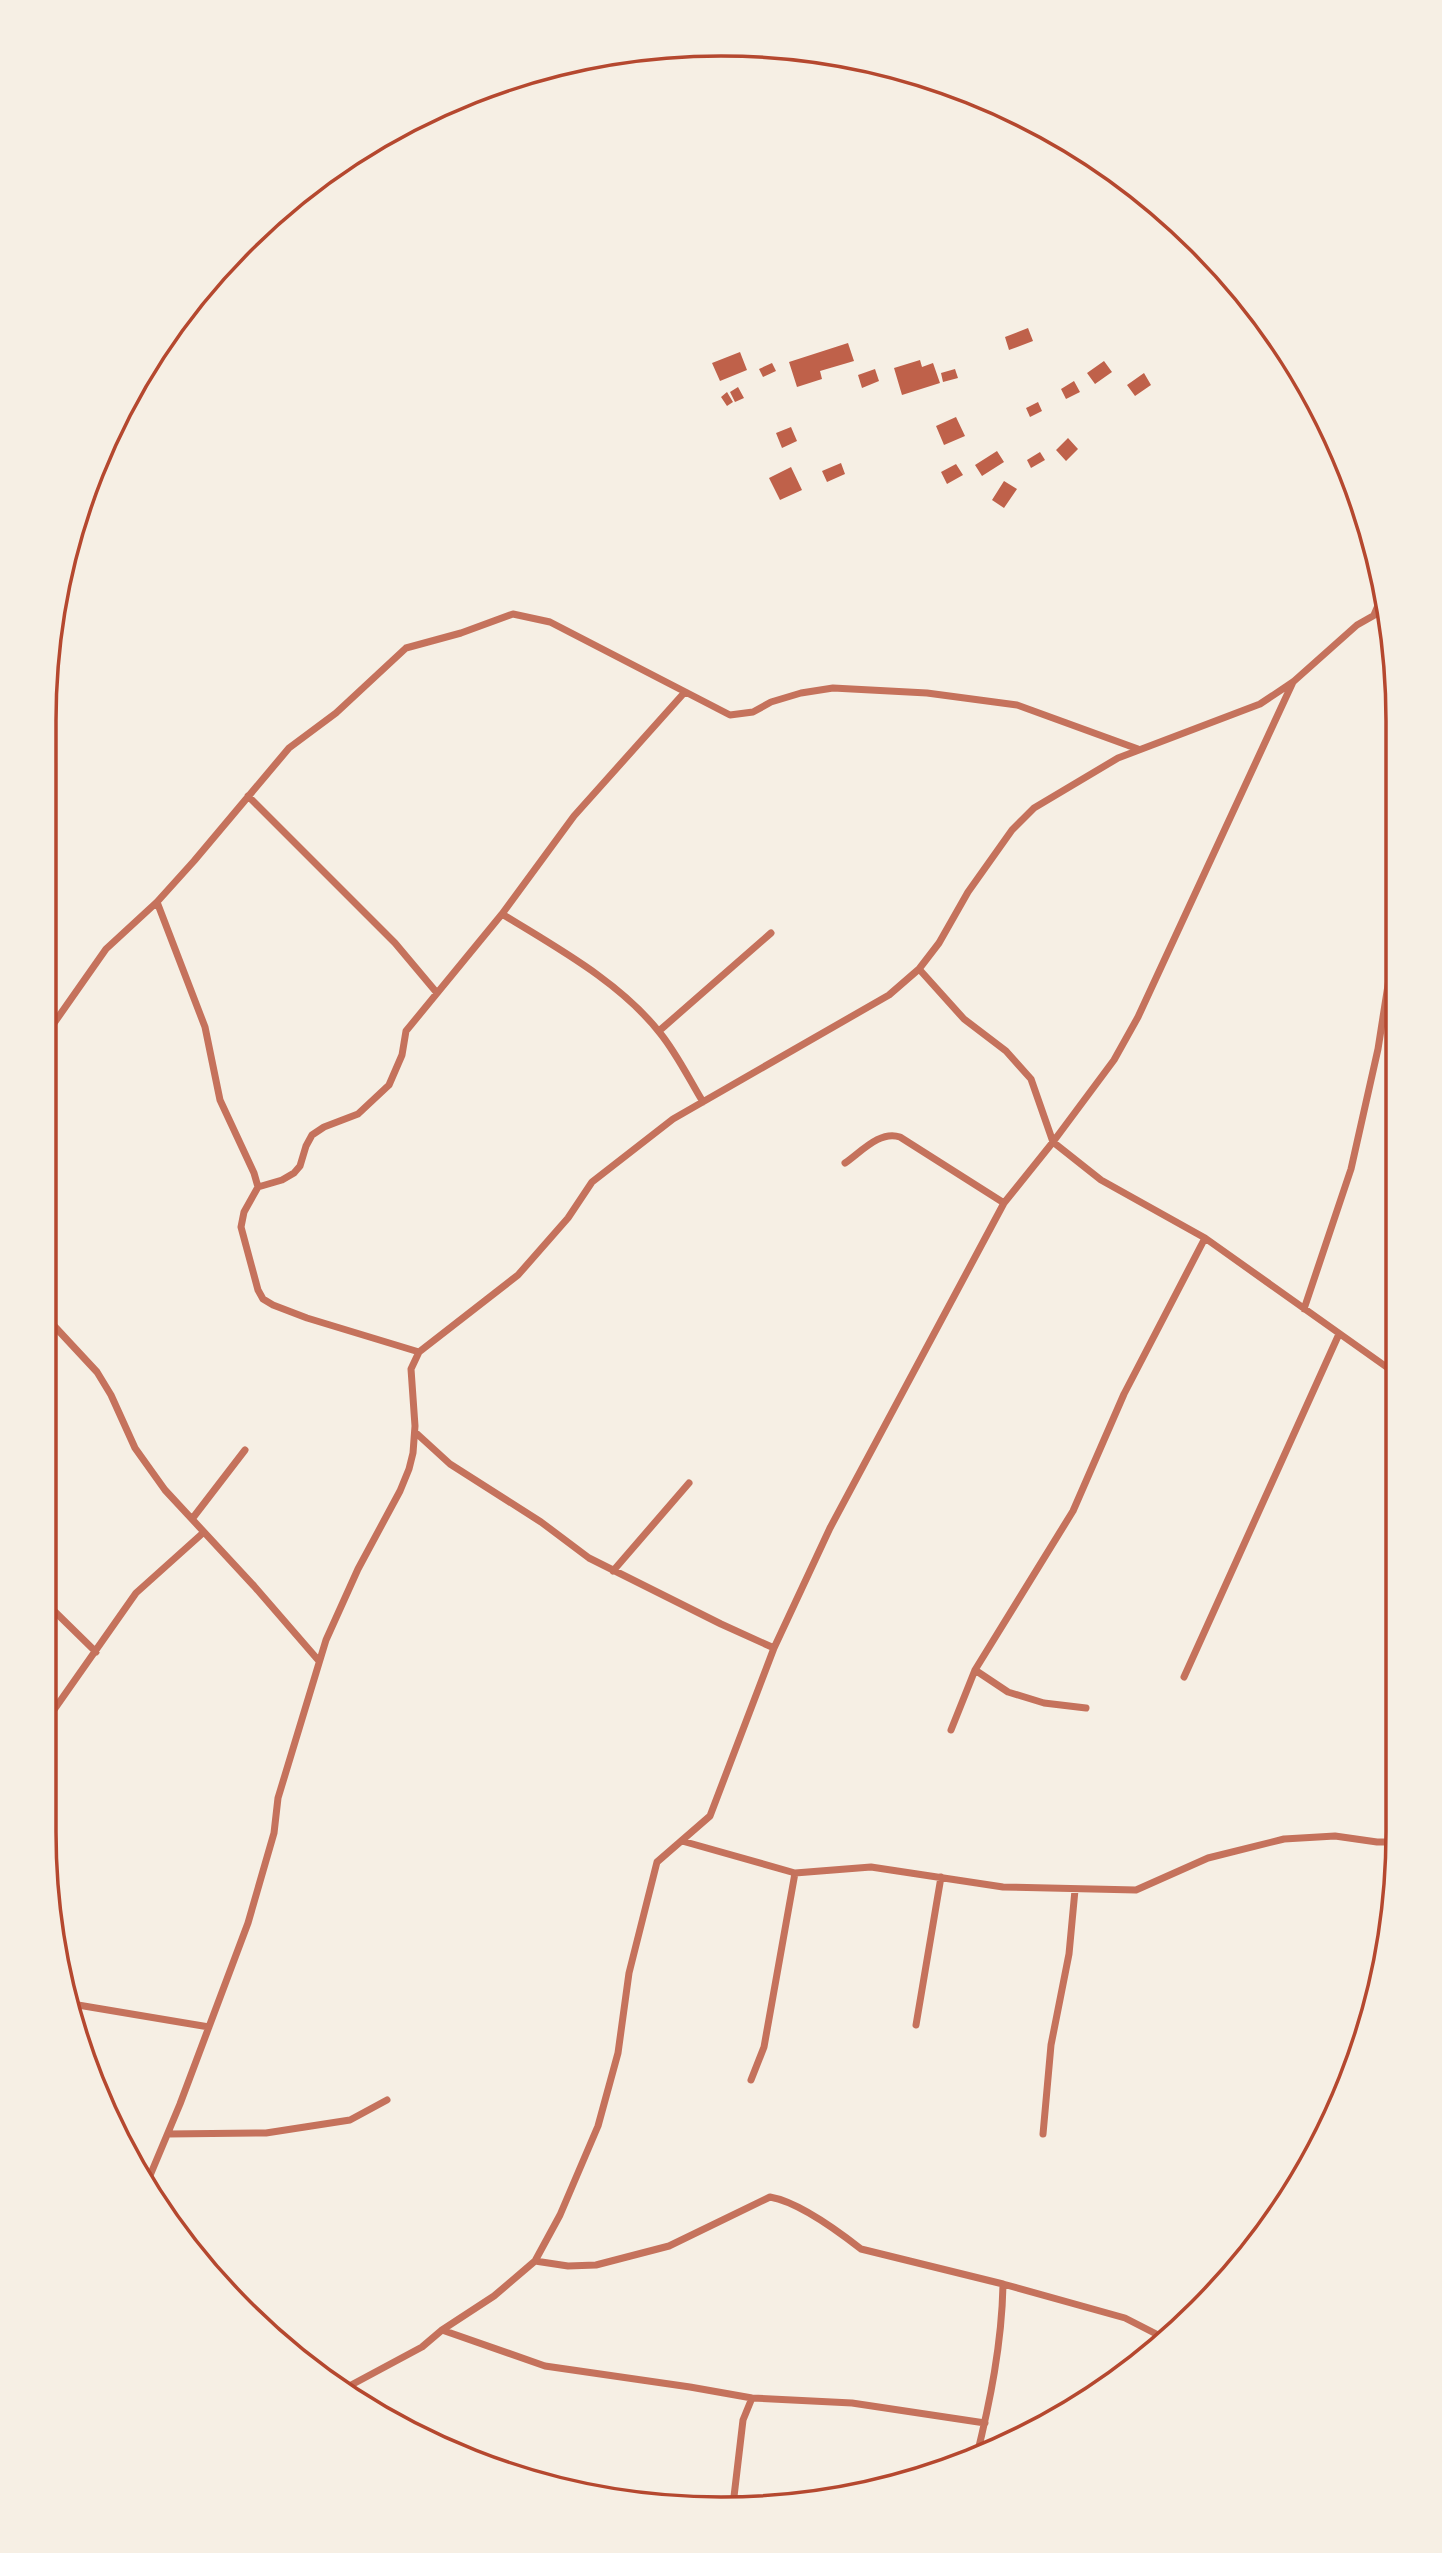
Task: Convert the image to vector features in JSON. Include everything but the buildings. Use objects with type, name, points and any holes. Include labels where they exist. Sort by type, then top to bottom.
[{"type":"street","points":[[1374,615],[1376,610]]},
{"type":"street","points":[[56,1020],[106,949],[157,902],[194,862],[289,748],[336,713],[406,648],[461,633],[513,614],[550,622],[730,715],[753,712],[771,702],[801,693],[833,688],[927,693],[1017,705],[1139,749]]},
{"type":"street","points":[[151,2173],[248,1923],[274,1833],[281,1785],[319,1661],[358,1569],[400,1491],[413,1453],[415,1400],[411,1369],[419,1352],[518,1275],[568,1218],[592,1182],[673,1119],[890,995],[919,970],[939,943],[968,892],[1012,830],[1034,808],[1118,758],[1260,704],[1293,682],[1357,625],[1377,614]]},
{"type":"street","points":[[352,2385],[422,2347],[442,2330],[494,2296],[535,2260],[560,2215],[598,2126],[618,2053],[629,1973],[657,1862],[710,1816],[774,1648],[830,1528],[1004,1203],[1114,1060],[1138,1017],[1293,682]]},
{"type":"street","points":[[258,1186],[282,1180],[294,1173],[300,1166],[312,1135],[324,1127],[358,1114],[389,1085],[402,1055],[406,1031],[502,914],[574,816],[684,692]]},
{"type":"street","points":[[248,796],[395,943],[437,993]]},
{"type":"street","points":[[157,902],[205,1027],[220,1100],[258,1186],[244,1212],[241,1227],[258,1290],[263,1299],[307,1318],[419,1352]]},
{"type":"street","points":[[502,914],[588,967],[659,1031],[703,1102]]},
{"type":"street","points":[[659,1031],[771,933]]},
{"type":"street","points":[[919,970],[964,1019],[1006,1051],[1031,1079],[1053,1142],[1101,1180],[1205,1238],[1386,1367]]},
{"type":"street","points":[[1304,1309],[1351,1169],[1378,1049],[1386,998]]},
{"type":"street","points":[[845,1163],[883,1136],[891,1134],[900,1137],[1004,1203]]},
{"type":"street","points":[[951,1730],[975,1670],[1073,1511],[1124,1394],[1205,1238]]},
{"type":"street","points":[[56,1328],[97,1371],[135,1448],[165,1490],[319,1661]]},
{"type":"street","points":[[1184,1677],[1339,1334]]},
{"type":"street","points":[[415,1432],[450,1464],[541,1522],[589,1558],[774,1648]]},
{"type":"street","points":[[192,1519],[245,1450]]},
{"type":"street","points":[[613,1570],[689,1483]]},
{"type":"street","points":[[56,1707],[136,1593],[204,1532]]},
{"type":"street","points":[[56,1613],[96,1651]]},
{"type":"street","points":[[975,1670],[1008,1692],[1044,1703],[1086,1709]]},
{"type":"street","points":[[682,1841],[795,1873],[871,1867],[1003,1887],[1076,1890],[1136,1890],[1208,1858],[1284,1839],[1335,1836],[1386,1842]]},
{"type":"street","points":[[751,2080],[764,2047],[795,1873]]},
{"type":"street","points":[[916,2025],[941,1877]]},
{"type":"street","points":[[1042,2134],[1051,2045],[1069,1954],[1076,1890]]},
{"type":"street","points":[[79,2005],[209,2028]]},
{"type":"street","points":[[167,2134],[266,2133],[350,2120],[387,2100]]},
{"type":"street","points":[[535,2260],[568,2266],[596,2266],[669,2246],[771,2197],[783,2199],[862,2249],[1125,2318],[1157,2334]]},
{"type":"street","points":[[980,2444],[1003,2311],[1003,2284]]},
{"type":"street","points":[[442,2330],[545,2366],[751,2398],[852,2403],[985,2423]]},
{"type":"street","points":[[734,2497],[743,2420],[751,2398]]}]
